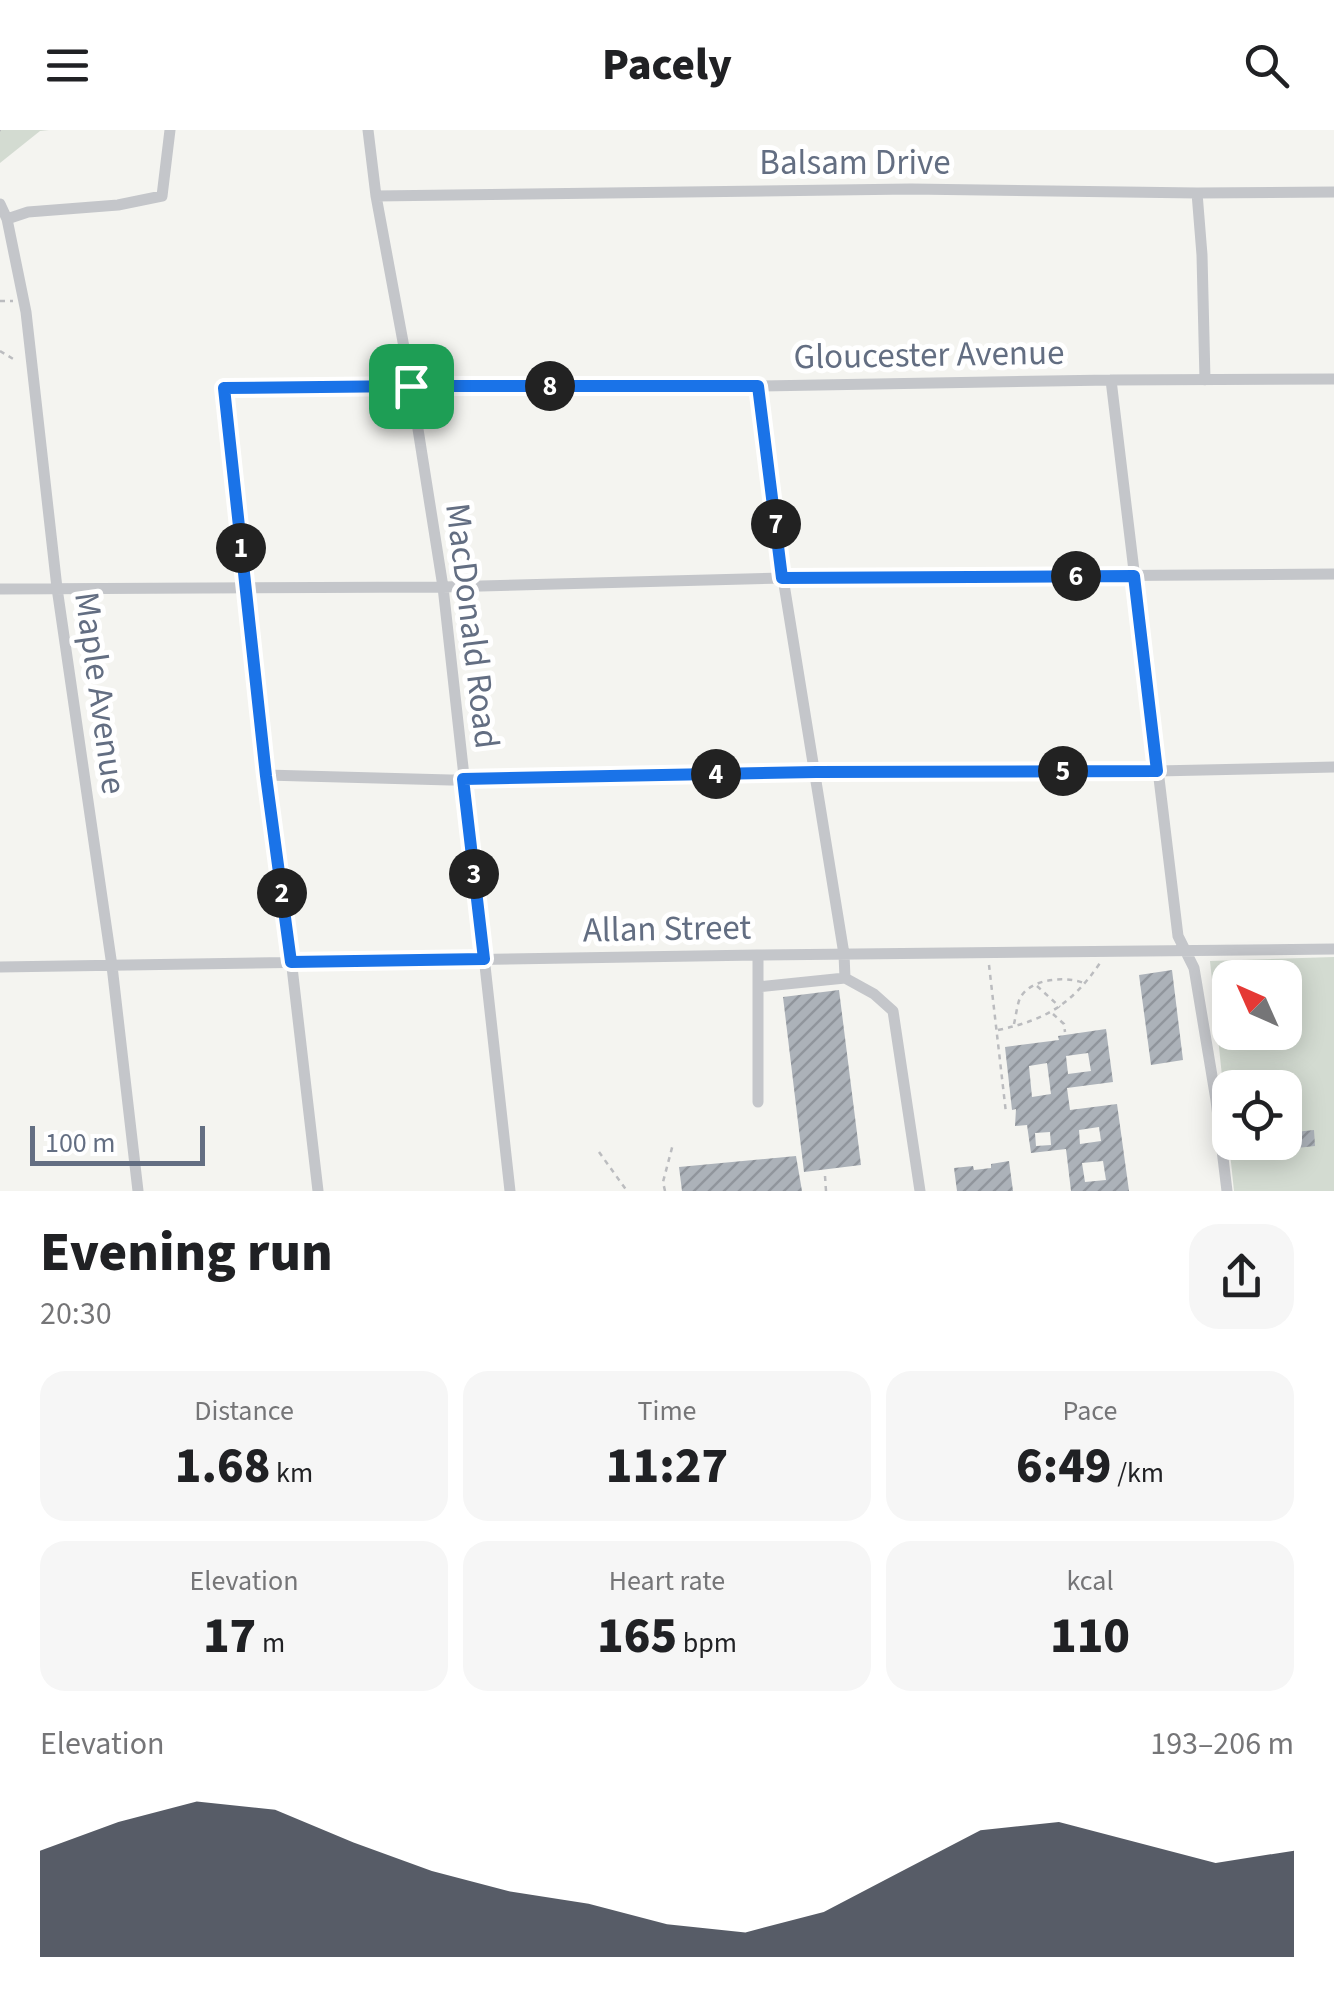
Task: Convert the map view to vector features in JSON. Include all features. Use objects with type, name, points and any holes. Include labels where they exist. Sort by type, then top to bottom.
[{"type":"street","points":[[7,219],[28,212],[118,205],[162,196],[170,130]]},
{"type":"street","name":"MacDonald Road","points":[[368,130],[443,587],[510,1191]]},
{"type":"street","name":"Balsam Drive","points":[[376,196],[911,189],[1334,192]]},
{"type":"street","points":[[1197,193],[1205,380]]},
{"type":"street","name":"Maple Avenue","points":[[0,204],[7,219],[26,312],[57,588],[112,966],[138,1191]]},
{"type":"street","name":"Gloucester Avenue","points":[[245,588],[224,388],[1334,379]]},
{"type":"street","points":[[1111,380],[1178,936],[1194,968],[1227,1191]]},
{"type":"street","points":[[758,386],[782,578],[816,772],[845,978]]},
{"type":"street","points":[[0,589],[1334,574]]},
{"type":"street","points":[[245,588],[318,1191]]},
{"type":"street","points":[[266,776],[463,779],[1334,767]]},
{"type":"street","name":"Allan Street","points":[[0,967],[1334,949]]},
{"type":"street","points":[[758,955],[758,1102]]},
{"type":"street","points":[[758,986],[845,978],[874,994],[893,1011],[920,1191]]},
{"type":"path","points":[[0,351],[15,360]]},
{"type":"path","points":[[996,1030],[1028,1024],[1052,1013],[1085,984],[1109,950]]},
{"type":"path","points":[[987,952],[1006,1113]]},
{"type":"path","points":[[1014,1027],[1020,999],[1040,982],[1077,980],[1085,984]]},
{"type":"path","points":[[1036,985],[1060,1006]]},
{"type":"path","points":[[1052,1013],[1064,1024],[1065,1032]]},
{"type":"path","points":[[665,1191],[663,1182],[673,1144]]},
{"type":"path","points":[[599,1152],[627,1191]]},
{"type":"path","points":[[824,1176],[826,1191]]},
{"type":"shaded area","points":[[0,130],[49,130],[40,131],[0,163]]},
{"type":"shaded area","points":[[1334,957],[1334,1191],[1234,1191],[1231,1160],[1302,1160],[1302,1070],[1221,1070],[1219,1050],[1302,1050],[1302,960],[1241,960]]},
{"type":"building","points":[[1172,970],[1183,1060],[1151,1065],[1139,975]]},
{"type":"building","points":[[839,990],[861,1165],[804,1172],[783,997]]},
{"type":"building","points":[[1106,1029],[1113,1082],[1067,1088],[1070,1110],[1117,1104],[1129,1191],[1071,1191],[1066,1149],[1031,1153],[1027,1125],[1015,1126],[1016,1109],[1012,1110],[1005,1047],[1059,1040],[1058,1036]],"holes":[[[1088,1053],[1091,1071],[1068,1074],[1066,1056]],[[1047,1063],[1051,1094],[1032,1097],[1029,1066]],[[1099,1127],[1101,1141],[1080,1144],[1079,1130]],[[1050,1132],[1051,1145],[1036,1146],[1035,1133]],[[1103,1161],[1106,1180],[1085,1182],[1082,1163]]]},
{"type":"building","points":[[1314,1130],[1315,1146],[1302,1147],[1302,1131]]},
{"type":"building","points":[[796,1156],[802,1191],[682,1191],[679,1167]]},
{"type":"building","points":[[1009,1161],[1013,1191],[957,1191],[954,1168],[991,1168],[991,1164]]},
{"type":"route","points":[[411,386],[758,386],[782,578],[1134,576],[1157,771],[463,779],[484,959],[291,962],[246,606],[224,388],[411,386]]}]
